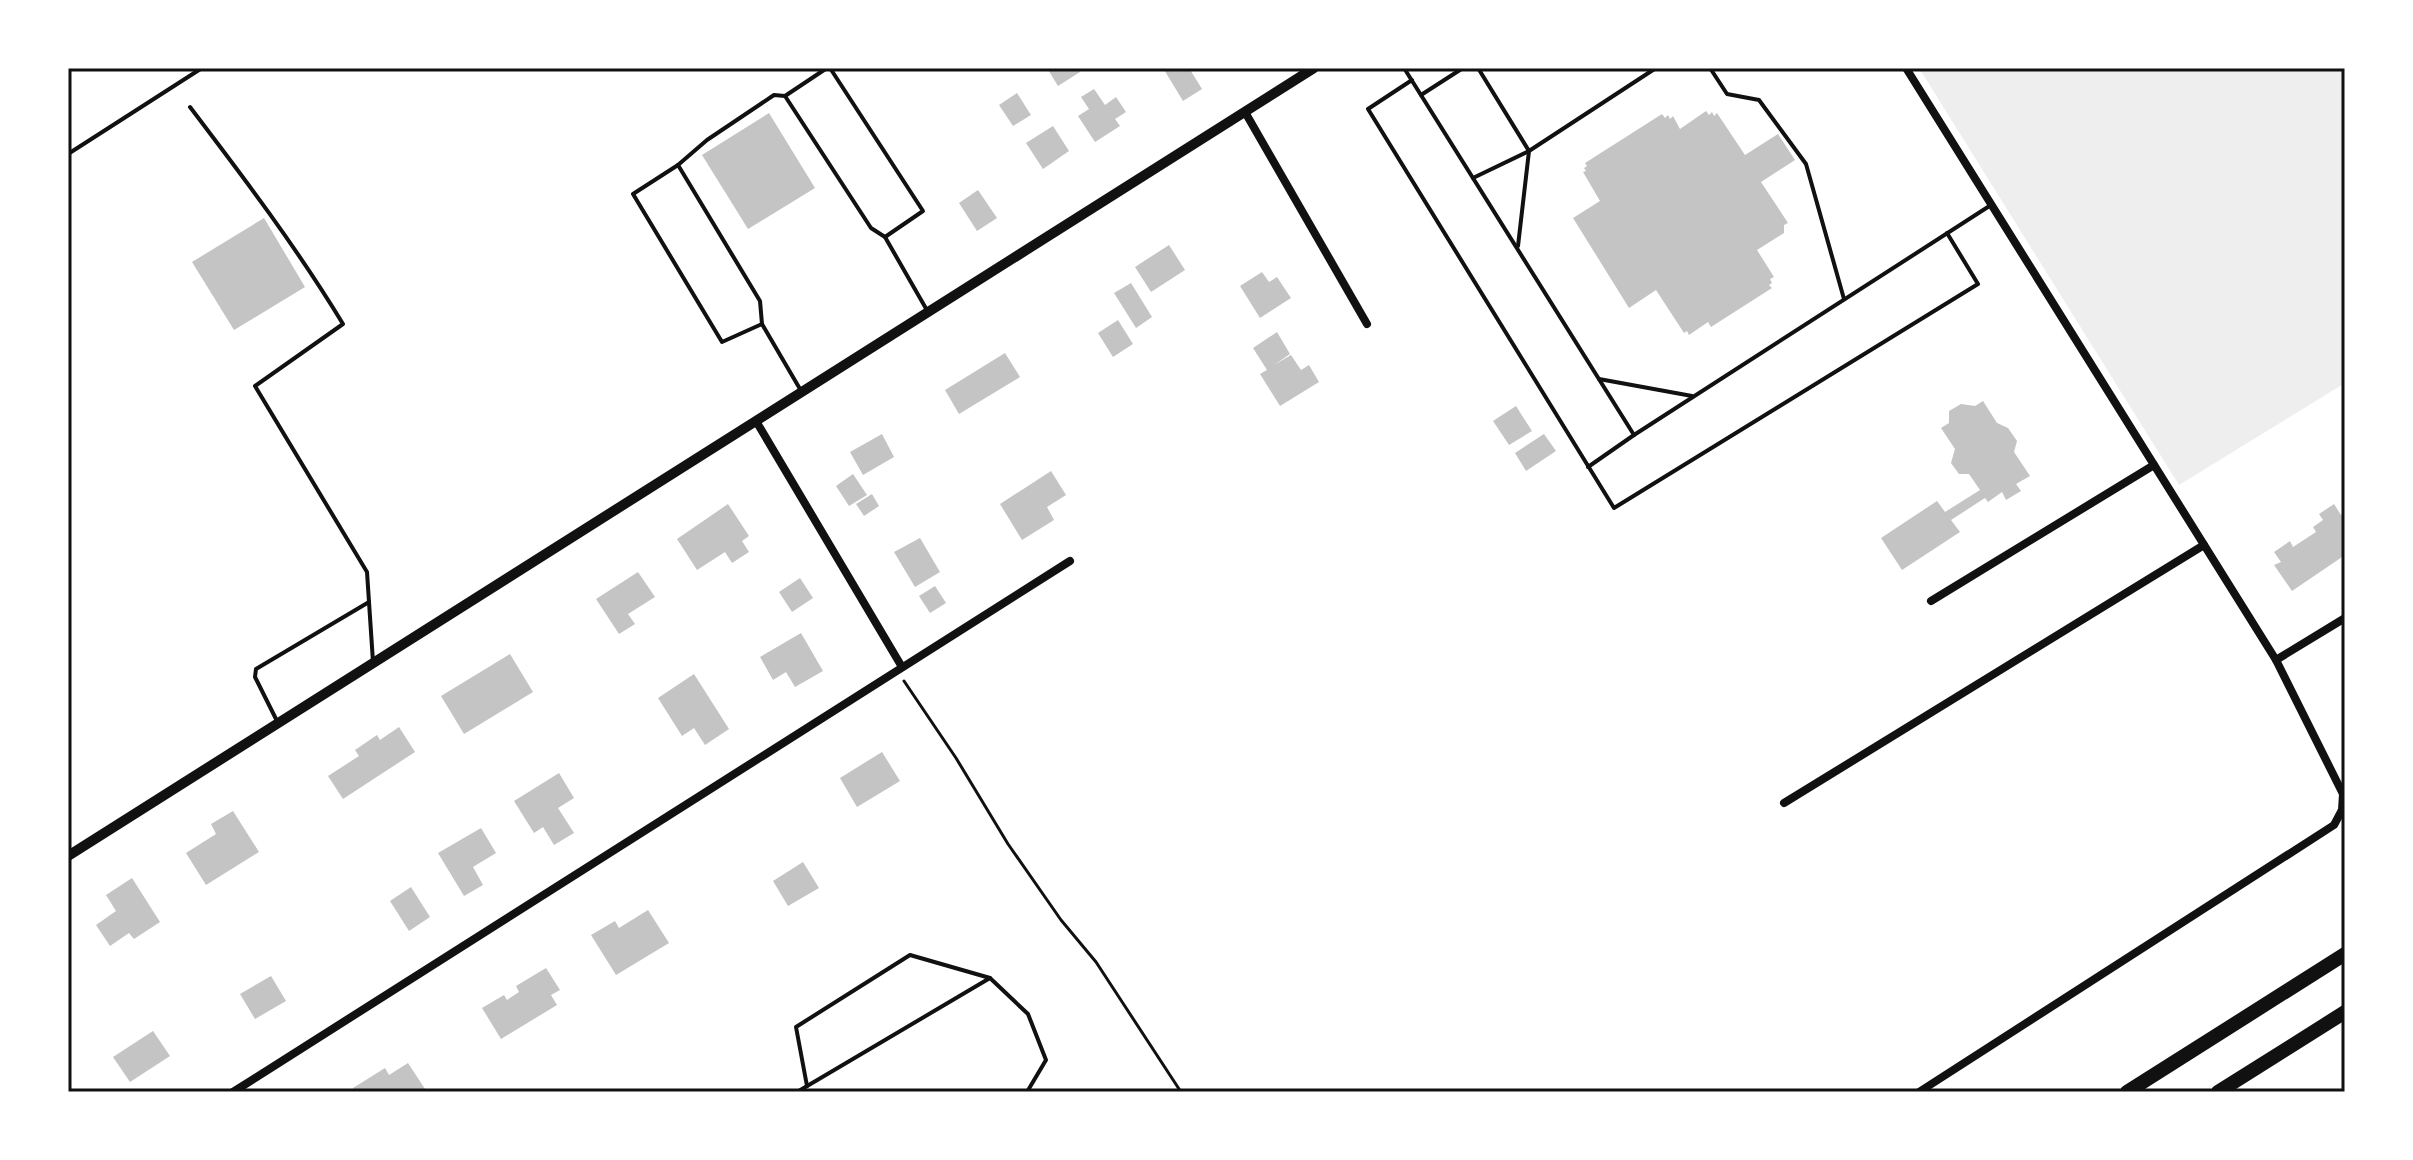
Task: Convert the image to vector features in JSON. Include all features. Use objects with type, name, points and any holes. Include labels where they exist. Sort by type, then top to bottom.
[{"type":"highway","points":[[2127,1092],[2345,954]]},
{"type":"highway","points":[[2218,1092],[2345,1012]]},
{"type":"street","points":[[68,856],[1314,68]]},
{"type":"street","points":[[1906,68],[2276,660],[2343,794],[2342,810],[2334,825],[1919,1092]]},
{"type":"street","points":[[1245,112],[1367,324]]},
{"type":"street","points":[[756,421],[899,669]]},
{"type":"street","points":[[1931,601],[2154,465]]},
{"type":"street","points":[[1784,803],[2204,545]]},
{"type":"street","points":[[233,1092],[1070,561]]},
{"type":"street","points":[[2276,660],[2345,618]]},
{"type":"lane","points":[[68,154],[202,68]]},
{"type":"lane","points":[[762,324],[722,342],[633,194],[774,95],[785,96],[829,68],[923,211],[885,237]]},
{"type":"lane","points":[[1404,68],[1634,435]]},
{"type":"lane","points":[[1421,95],[1463,68]]},
{"type":"lane","points":[[1478,68],[1529,151],[1517,249]]},
{"type":"lane","points":[[1473,178],[1529,151],[1656,68]]},
{"type":"lane","points":[[1710,68],[1727,94],[1759,100],[1806,164],[1844,299]]},
{"type":"lane","points":[[1412,80],[1368,109],[1614,508],[1978,284],[1947,233]]},
{"type":"lane","points":[[785,96],[871,228],[885,237],[928,312]]},
{"type":"lane","points":[[190,107],[273,217],[343,324],[255,386],[367,572],[373,663]]},
{"type":"lane","points":[[678,165],[760,301],[762,324],[802,392]]},
{"type":"lane","points":[[1588,467],[1991,205]]},
{"type":"lane","points":[[1599,379],[1694,396]]},
{"type":"lane","points":[[278,723],[255,677],[256,669],[369,602]]},
{"type":"lane","points":[[807,1086],[796,1027],[910,955],[990,978],[1028,1014],[1046,1060],[1027,1092]]},
{"type":"lane","points":[[797,1092],[990,978]]},
{"type":"path","points":[[899,669],[1008,844],[1061,920],[1096,962],[1181,1092]]},
{"type":"shaded area","points":[[1919,68],[2345,68],[2345,383],[2179,485]]},
{"type":"building","points":[[1047,68],[1077,68],[1080,72],[1058,86]]},
{"type":"building","points":[[1163,68],[1189,68],[1202,89],[1183,101]]},
{"type":"building","points":[[1094,89],[1105,105],[1116,97],[1126,112],[1115,119],[1120,126],[1095,142],[1078,116],[1089,109],[1081,97]]},
{"type":"building","points":[[1017,93],[1031,115],[1013,126],[999,105]]},
{"type":"building","points":[[1706,111],[1714,116],[1717,113],[1745,155],[1778,134],[1795,160],[1761,182],[1788,223],[1784,225],[1784,233],[1757,250],[1774,277],[1770,279],[1772,288],[1711,327],[1708,322],[1689,335],[1687,331],[1684,333],[1656,290],[1629,308],[1573,218],[1600,201],[1583,172],[1586,171],[1585,163],[1662,114],[1670,119],[1673,116],[1680,129]]},
{"type":"building","points":[[769,113],[815,188],[748,229],[702,155]]},
{"type":"building","points":[[1053,126],[1069,151],[1043,169],[1026,143]]},
{"type":"building","points":[[978,190],[997,218],[977,231],[959,203]]},
{"type":"building","points":[[264,218],[305,287],[234,330],[192,262]]},
{"type":"building","points":[[1169,245],[1185,270],[1151,292],[1135,267]]},
{"type":"building","points":[[1262,272],[1269,282],[1277,277],[1291,298],[1260,318],[1240,286]]},
{"type":"building","points":[[1131,283],[1152,317],[1136,328],[1114,293]]},
{"type":"building","points":[[1118,320],[1133,344],[1113,357],[1098,333]]},
{"type":"building","points":[[1277,332],[1290,354],[1274,365],[1291,355],[1301,370],[1309,365],[1319,382],[1280,406],[1260,374],[1267,370],[1253,348]]},
{"type":"building","points":[[1005,353],[1020,377],[959,414],[945,390]]},
{"type":"building","points":[[1983,401],[1997,423],[2008,428],[2017,441],[2014,452],[2030,476],[2016,484],[2021,491],[2006,500],[2002,492],[1988,502],[1985,498],[1951,520],[1960,532],[1902,570],[1881,538],[1937,501],[1945,512],[1980,490],[1969,474],[1959,474],[1951,463],[1955,449],[1941,428],[1949,423],[1949,411],[1961,404],[1975,406]]},
{"type":"building","points":[[1516,406],[1532,431],[1509,445],[1493,421]]},
{"type":"building","points":[[882,434],[894,457],[863,475],[850,452]]},
{"type":"building","points":[[1544,434],[1556,451],[1526,471],[1515,453]]},
{"type":"building","points":[[1051,471],[1066,495],[1047,507],[1054,520],[1022,540],[1000,504]]},
{"type":"building","points":[[853,474],[867,495],[849,506],[836,486]]},
{"type":"building","points":[[872,494],[879,506],[864,516],[856,504]]},
{"type":"building","points":[[728,504],[749,536],[742,541],[749,552],[732,563],[725,552],[697,570],[677,539]]},
{"type":"building","points":[[2334,504],[2341,515],[2345,512],[2345,555],[2292,591],[2274,565],[2281,562],[2274,552],[2290,541],[2293,547],[2316,532],[2313,527],[2323,520],[2319,514]]},
{"type":"building","points":[[920,538],[940,572],[915,587],[894,552]]},
{"type":"building","points":[[638,572],[655,597],[628,614],[635,624],[619,634],[596,599]]},
{"type":"building","points":[[800,578],[813,598],[792,612],[779,592]]},
{"type":"building","points":[[935,586],[946,603],[930,613],[919,596]]},
{"type":"building","points":[[801,633],[823,671],[795,687],[786,672],[773,680],[760,657]]},
{"type":"building","points":[[510,654],[533,692],[464,734],[441,696]]},
{"type":"building","points":[[694,674],[729,729],[705,745],[694,728],[682,736],[658,698]]},
{"type":"building","points":[[399,727],[415,752],[343,799],[328,776],[359,756],[355,750],[377,735],[380,740]]},
{"type":"building","points":[[882,752],[900,781],[857,807],[840,778]]},
{"type":"building","points":[[559,773],[574,798],[558,808],[574,833],[554,845],[543,827],[534,833],[514,801]]},
{"type":"building","points":[[233,811],[259,852],[206,885],[186,853],[216,834],[211,824]]},
{"type":"building","points":[[481,828],[496,853],[473,867],[483,885],[464,896],[438,853]]},
{"type":"building","points":[[803,862],[819,888],[788,906],[773,881]]},
{"type":"building","points":[[132,878],[160,922],[134,939],[129,933],[110,946],[96,925],[116,911],[106,895]]},
{"type":"building","points":[[411,887],[430,917],[409,931],[390,901]]},
{"type":"building","points":[[648,910],[669,943],[616,975],[591,935],[615,921],[619,928]]},
{"type":"building","points":[[546,968],[560,990],[551,995],[557,1005],[501,1039],[482,1008],[504,995],[507,1000],[519,992],[516,986]]},
{"type":"building","points":[[271,976],[286,1001],[255,1019],[240,994]]},
{"type":"building","points":[[153,1031],[170,1056],[130,1082],[113,1057]]},
{"type":"building","points":[[408,1063],[427,1092],[356,1092],[353,1088],[385,1068],[389,1075]]}]
